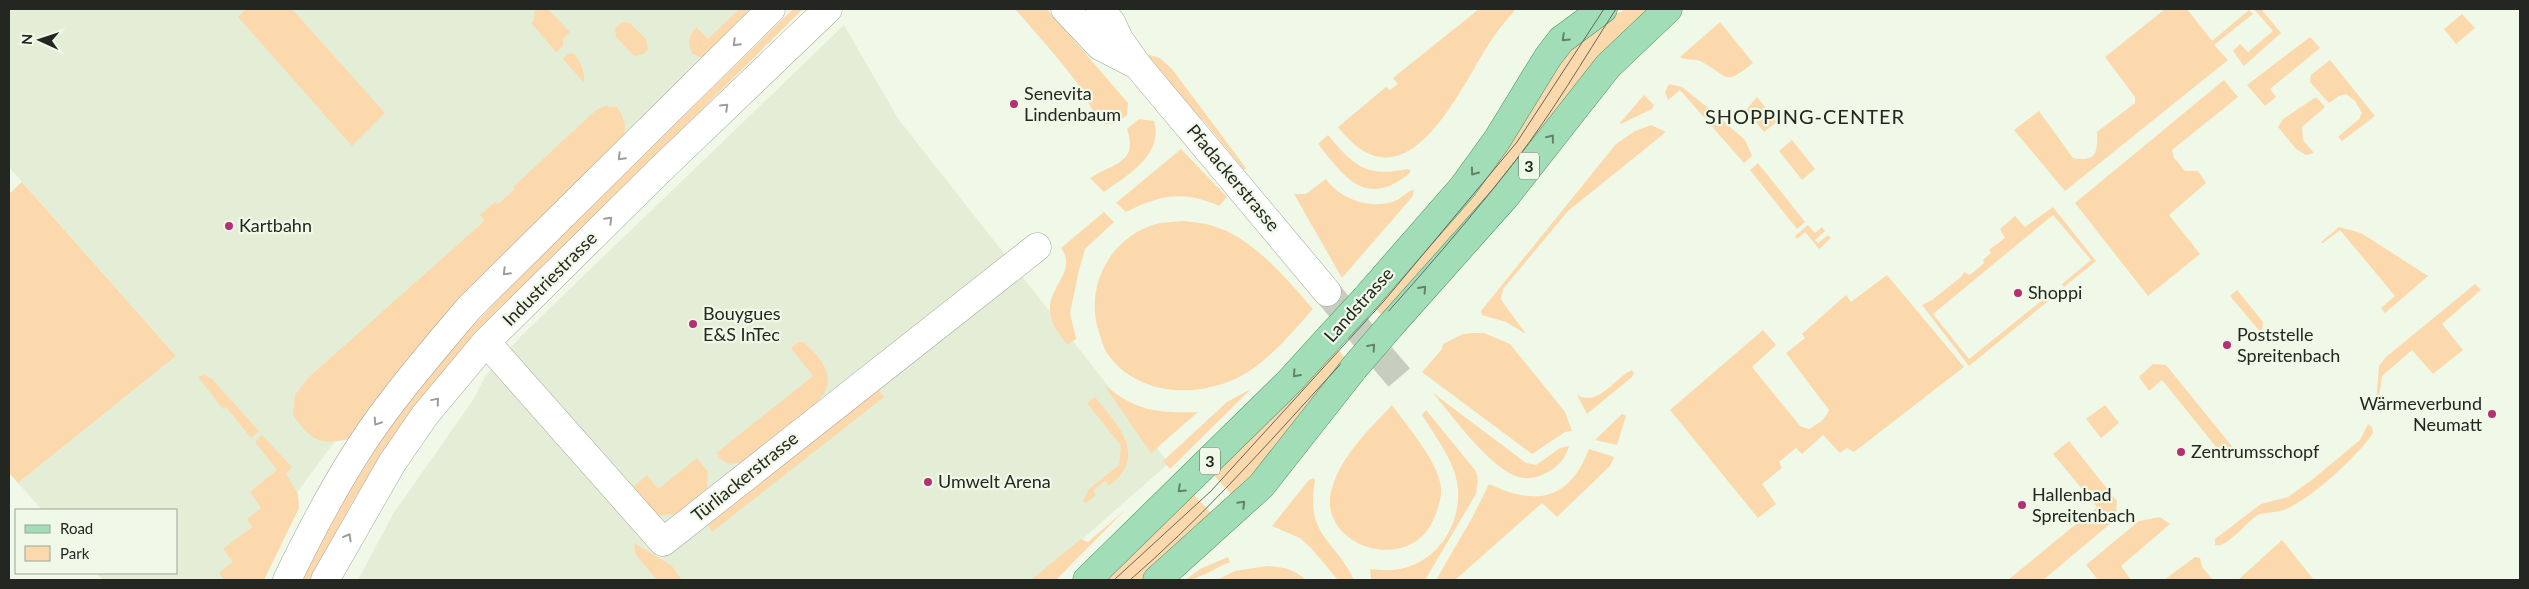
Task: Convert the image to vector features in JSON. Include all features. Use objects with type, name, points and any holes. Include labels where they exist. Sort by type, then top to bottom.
[{"type":"main road","name":"Landstrasse","points":[[1087,580],[1289,382],[1366,298],[1463,187],[1497,140],[1548,57],[1561,40],[1604,9]]},
{"type":"main road","name":"Landstrasse","points":[[1157,580],[1261,486],[1354,368],[1505,197],[1608,66],[1668,9]]},
{"type":"street","name":"Industriestrasse","points":[[287,580],[340,480],[381,416],[427,357],[469,308],[771,9]]},
{"type":"street","name":"Pfadackerstrasse","points":[[1065,9],[1100,46],[1138,66]]},
{"type":"street","name":"Pfadackerstrasse","points":[[1084,9],[1102,29],[1110,20],[1138,66],[1327,292]]},
{"type":"street","name":"Industriestrasse","points":[[325,580],[392,462],[425,415],[486,342],[824,11]]},
{"type":"street","name":"Türliackerstrasse","points":[[486,342],[663,542],[1036,247]]},
{"type":"shaded area","points":[[9,9],[750,9],[363,403],[296,494],[249,580],[103,580],[97,574],[178,574],[178,509],[41,509],[18,483],[176,356],[9,167]]},
{"type":"shaded area","points":[[844,25],[899,120],[1169,463],[1036,580],[358,580],[393,514],[473,400],[486,375],[523,334]]},
{"type":"green space","points":[[246,9],[292,9],[385,113],[352,146],[238,17]]},
{"type":"green space","points":[[535,9],[548,9],[570,32],[563,39],[563,46],[556,52],[531,23],[534,20]]},
{"type":"green space","points":[[739,9],[750,9],[702,58],[693,54],[689,40],[696,27],[708,39]]},
{"type":"green space","points":[[793,9],[803,9],[481,328],[381,456],[353,501],[310,580],[301,580],[338,509],[394,421],[452,348],[528,268]]},
{"type":"green space","points":[[1015,9],[1047,9],[1128,103],[1127,115],[1116,123],[1105,124],[1100,120],[1070,73]]},
{"type":"green space","points":[[1479,9],[1516,9],[1493,38],[1446,114],[1428,136],[1408,152],[1386,157],[1363,150],[1338,127],[1386,87],[1390,90],[1398,84],[1393,78]]},
{"type":"green space","points":[[1626,9],[1658,9],[1386,320],[1371,304],[1563,52],[1612,16]]},
{"type":"green space","points":[[2165,9],[2187,9],[2212,41],[2249,10],[2253,14],[2214,45],[2228,60],[2065,191],[2014,130],[2039,111],[2073,158],[2087,159],[2091,157],[2096,151],[2097,132],[2135,103],[2135,97],[2105,57]]},
{"type":"green space","points":[[2254,9],[2261,9],[2281,33],[2244,66],[2233,51],[2240,44],[2248,52],[2273,31]]},
{"type":"green space","points":[[2462,14],[2475,28],[2456,44],[2444,29]]},
{"type":"green space","points":[[622,22],[630,23],[646,39],[648,49],[644,54],[634,56],[616,37],[615,28]]},
{"type":"green space","points":[[1720,22],[1753,63],[1731,77],[1723,75],[1699,61],[1680,57]]},
{"type":"green space","points":[[2310,37],[2320,48],[2270,89],[2276,97],[2265,106],[2247,85]]},
{"type":"green space","points":[[569,53],[574,54],[581,64],[584,83],[563,59]]},
{"type":"green space","points":[[1147,54],[1160,58],[1172,69],[1246,168],[1244,170],[1204,121],[1196,116]]},
{"type":"green space","points":[[2330,60],[2375,116],[2342,141],[2338,137],[2359,119],[2362,113],[2355,101],[2346,94],[2339,96],[2329,103],[2310,82],[2311,75]]},
{"type":"green space","points":[[2224,80],[2238,97],[2172,150],[2174,158],[2185,171],[2198,171],[2206,183],[2169,215],[2200,254],[2148,296],[2075,203]]},
{"type":"green space","points":[[1669,84],[1682,87],[1712,111],[1745,140],[1752,156],[1744,163],[1680,90],[1668,100],[1665,92]]},
{"type":"green space","points":[[1644,95],[1654,105],[1652,109],[1621,124],[1620,123]]},
{"type":"green space","points":[[1757,97],[1777,122],[1764,132],[1746,110]]},
{"type":"green space","points":[[2316,97],[2325,107],[2302,127],[2303,140],[2314,153],[2306,155],[2296,149],[2278,127],[2283,119]]},
{"type":"green space","points":[[604,106],[617,107],[625,126],[622,138],[351,438],[331,442],[311,436],[293,415],[295,395],[308,378],[482,223],[484,220],[480,215],[495,202],[498,204],[515,189],[513,187],[596,110]]},
{"type":"green space","points":[[1139,119],[1154,121],[1156,133],[1154,144],[1142,162],[1133,171],[1104,192],[1090,178],[1122,161],[1127,155],[1130,149],[1130,140],[1127,129]]},
{"type":"green space","points":[[1651,125],[1666,132],[1568,211],[1503,289],[1501,299],[1526,334],[1506,322],[1482,315],[1481,311],[1616,144],[1635,131]]},
{"type":"green space","points":[[1328,135],[1345,154],[1362,167],[1381,172],[1407,169],[1410,170],[1410,173],[1395,183],[1381,188],[1369,189],[1358,185],[1347,178],[1318,144]]},
{"type":"green space","points":[[1792,140],[1815,169],[1802,180],[1779,151]]},
{"type":"green space","points":[[1181,149],[1227,197],[1219,206],[1183,196],[1161,198],[1126,212],[1116,203]]},
{"type":"green space","points":[[1758,163],[1805,222],[1797,229],[1750,170]]},
{"type":"green space","points":[[1326,179],[1340,193],[1358,202],[1368,204],[1388,203],[1414,190],[1413,196],[1342,278],[1294,194],[1306,194]]},
{"type":"green space","points":[[22,182],[176,356],[18,483],[9,473],[9,194]]},
{"type":"green space","points":[[2053,207],[2096,261],[2064,287],[2062,284],[2091,260],[2053,215],[1933,314],[1969,359],[2055,290],[2058,293],[1969,366],[1922,305],[1932,300],[1961,277],[1964,272],[1970,275],[1984,263],[1983,260],[1991,253],[1989,250],[2005,238],[2000,229],[2015,216],[2025,227]]},
{"type":"green space","points":[[1104,212],[1114,222],[1085,249],[1070,313],[1076,339],[1067,345],[1054,324],[1050,307],[1055,289],[1064,273],[1066,265],[1061,248]]},
{"type":"green space","points":[[1183,221],[1213,226],[1242,240],[1268,261],[1313,309],[1275,350],[1254,368],[1230,381],[1214,386],[1181,390],[1149,385],[1134,378],[1109,356],[1104,348],[1099,332],[1095,315],[1095,298],[1098,281],[1105,266],[1114,252],[1126,240],[1156,224]]},
{"type":"green space","points":[[1808,225],[1815,233],[1822,227],[1825,231],[1815,240],[1818,243],[1828,235],[1831,238],[1819,249],[1805,232],[1797,239],[1795,236]]},
{"type":"green space","points":[[2339,227],[2361,233],[2428,276],[2385,313],[2381,308],[2395,296],[2340,230],[2323,243],[2321,242]]},
{"type":"green space","points":[[1887,275],[1964,367],[1854,452],[1847,448],[1840,453],[1823,435],[1802,454],[1796,448],[1779,462],[1782,468],[1762,484],[1776,504],[1758,518],[1670,410],[1763,330],[1776,345],[1752,367],[1800,426],[1809,429],[1815,426],[1829,410],[1786,353],[1805,338],[1802,334],[1846,295],[1851,302]]},
{"type":"green space","points":[[2475,284],[2481,290],[2442,324],[2463,350],[2433,374],[2412,350],[2382,376],[2378,404],[2376,403],[2379,366],[2386,357]]},
{"type":"green space","points":[[2237,290],[2263,322],[2262,334],[2230,296]]},
{"type":"green space","points":[[1484,333],[1510,344],[1565,412],[1572,431],[1565,432],[1532,454],[1422,372],[1442,349],[1443,344],[1463,334]]},
{"type":"green space","points":[[798,342],[803,342],[818,357],[826,370],[828,382],[824,393],[806,413],[749,458],[735,464],[723,461],[716,453],[813,376],[791,348]]},
{"type":"green space","points":[[1334,345],[1349,363],[1236,500],[1210,471]]},
{"type":"green space","points":[[2153,364],[2166,365],[2235,450],[2225,458],[2162,380],[2149,391],[2139,377]]},
{"type":"green space","points":[[1632,370],[1634,374],[1632,377],[1587,414],[1577,395],[1585,398],[1599,394]]},
{"type":"green space","points":[[203,375],[211,378],[259,431],[251,438],[226,407],[223,409],[198,377]]},
{"type":"green space","points":[[875,385],[884,397],[712,532],[706,521]]},
{"type":"green space","points":[[1104,385],[1128,401],[1148,409],[1171,412],[1198,412],[1151,453]]},
{"type":"green space","points":[[1251,389],[1170,469],[1163,461],[1227,402]]},
{"type":"green space","points":[[1433,393],[1526,463],[1536,465],[1560,448],[1569,446],[1566,454],[1552,470],[1537,477],[1522,478],[1507,472],[1472,441]]},
{"type":"green space","points":[[1095,397],[1113,419],[1126,440],[1128,451],[1127,463],[1121,474],[1109,486],[1105,481],[1093,490],[1096,495],[1086,503],[1083,501],[1089,489],[1119,465],[1121,446],[1087,403]]},
{"type":"green space","points":[[1392,405],[1432,463],[1440,482],[1441,495],[1435,516],[1423,535],[1406,546],[1387,550],[1368,547],[1350,539],[1337,525],[1330,508],[1332,488],[1342,464],[1357,443]]},
{"type":"green space","points":[[2105,405],[2119,423],[2101,438],[2086,419]]},
{"type":"green space","points":[[1426,410],[1475,470],[1478,478],[1476,494],[1425,580],[1371,580],[1370,569],[1391,570],[1404,568],[1418,563],[1431,554],[1442,543],[1450,530],[1455,516],[1458,486],[1454,471],[1444,449],[1422,415]]},
{"type":"green space","points":[[1622,414],[1626,416],[1617,445],[1595,440]]},
{"type":"green space","points":[[2368,424],[2372,427],[2373,433],[2366,443],[2320,487],[2295,505],[2284,510],[2258,515],[2231,539],[2220,545],[2215,545],[2215,539],[2261,504],[2288,497],[2313,479],[2360,440]]},
{"type":"green space","points":[[262,435],[292,467],[286,474],[298,494],[299,508],[264,580],[224,580],[219,573],[233,562],[223,549],[252,527],[247,519],[261,508],[250,492],[277,470],[255,442]]},
{"type":"green space","points":[[2069,441],[2117,501],[2116,516],[2110,524],[2043,580],[2008,580],[2097,507],[2053,454]]},
{"type":"green space","points":[[1589,449],[1614,457],[1610,466],[1557,517],[1542,503],[1455,580],[1436,580],[1472,518],[1489,484],[1522,495],[1536,496],[1549,494],[1561,489],[1572,480]]},
{"type":"green space","points":[[697,458],[708,472],[707,488],[677,514],[656,516],[627,493],[647,475],[658,489]]},
{"type":"green space","points":[[1313,478],[1315,480],[1314,513],[1318,525],[1354,580],[1338,580],[1300,538],[1272,526],[1309,480]]},
{"type":"green space","points":[[1190,491],[1216,518],[1141,580],[1099,580]]},
{"type":"green space","points":[[1125,510],[1056,580],[1031,580],[1081,539],[1088,542]]},
{"type":"green space","points":[[2160,517],[2170,524],[2121,566],[2131,580],[2098,580],[2086,565],[2139,521]]},
{"type":"green space","points":[[2282,540],[2314,580],[2238,580]]},
{"type":"green space","points":[[634,543],[672,566],[682,580],[657,580],[635,554]]},
{"type":"green space","points":[[1228,557],[1230,562],[1202,576],[1185,580],[1200,569]]},
{"type":"green space","points":[[2195,557],[2200,558],[2202,567],[2213,580],[2164,580]]},
{"type":"green space","points":[[1267,566],[1288,569],[1306,580],[1217,580],[1235,571]]},
{"type":"tunnel","points":[[1327,292],[1408,388]]},
{"type":"tram line","points":[[1114,580],[1211,491],[1384,301],[1517,142],[1604,9]]},
{"type":"tram line","points":[[1130,580],[1179,535],[1248,465],[1367,336],[1443,249],[1530,142],[1616,9]]},
{"type":"place","name":"Senevita Lindenbaum","points":[[1014,104]]},
{"type":"place","name":"Kartbahn","points":[[229,226]]},
{"type":"place","name":"Shoppi","points":[[2018,293]]},
{"type":"place","name":"Bouygues E&S InTec","points":[[693,324]]},
{"type":"place","name":"Poststelle Spreitenbach","points":[[2227,345]]},
{"type":"place","name":"Wärmeverbund Neumatt","points":[[2492,414]]},
{"type":"place","name":"Zentrumsschopf","points":[[2181,452]]},
{"type":"place","name":"Umwelt Arena","points":[[928,482]]},
{"type":"place","name":"Hallenbad Spreitenbach","points":[[2022,505]]},
{"type":"district","name":"SHOPPING-CENTER","points":[[1805,117]]}]
